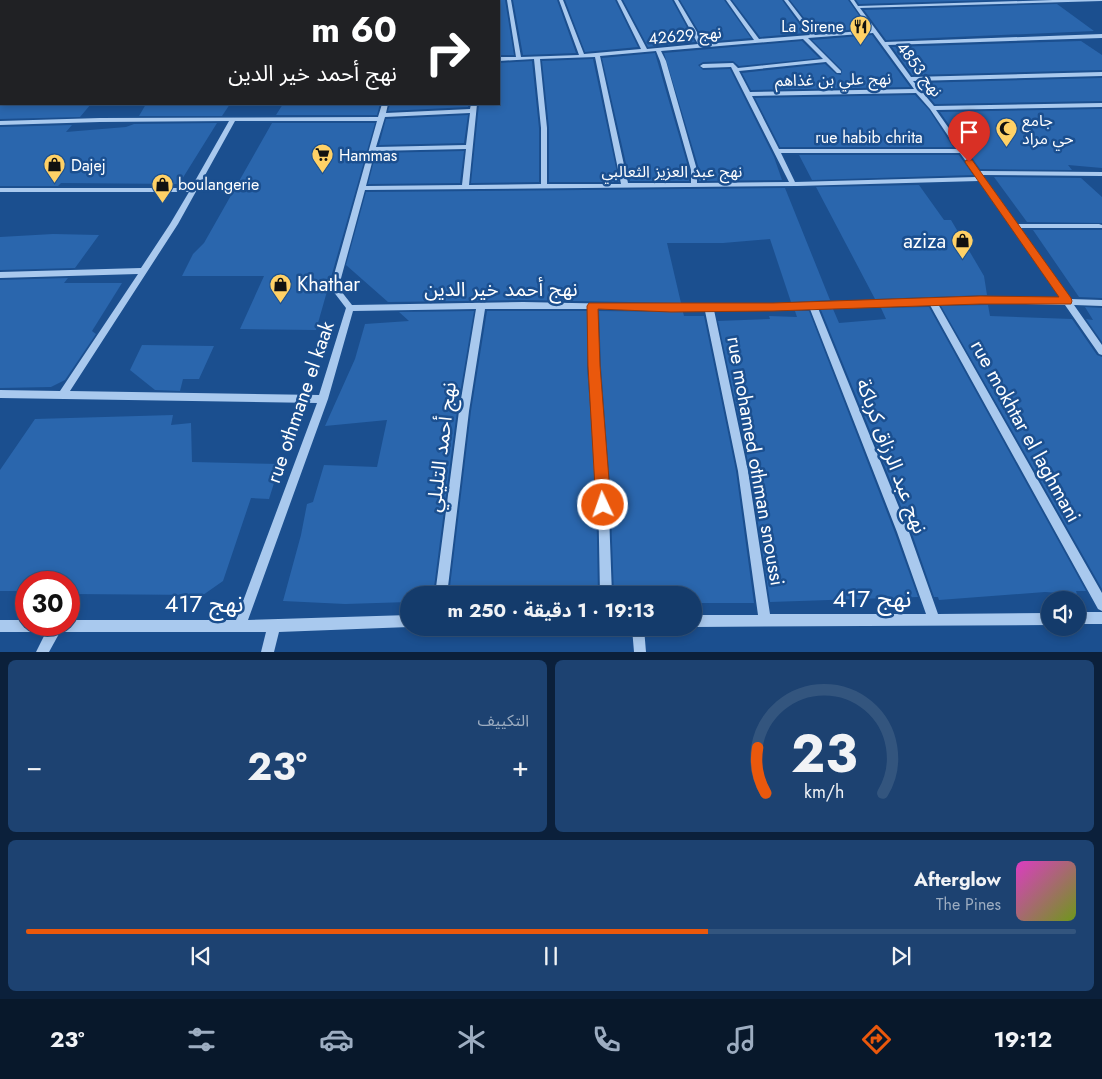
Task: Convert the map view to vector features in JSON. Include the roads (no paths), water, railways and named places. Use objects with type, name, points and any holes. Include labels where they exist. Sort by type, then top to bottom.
[{"type":"street","points":[[509,0],[519,58]]},
{"type":"street","points":[[561,0],[582,56]]},
{"type":"street","points":[[619,0],[645,51]]},
{"type":"street","points":[[676,0],[702,46]]},
{"type":"street","points":[[728,0],[758,41]]},
{"type":"street","points":[[786,0],[813,36]]},
{"type":"street","name":"نهج 4853","points":[[852,0],[1016,226],[1102,352]]},
{"type":"street","points":[[857,7],[1102,0]]},
{"type":"street","name":"نهج 42629","points":[[500,58],[582,56],[874,31]]},
{"type":"street","points":[[884,44],[1102,36]]},
{"type":"street","points":[[804,37],[838,72]]},
{"type":"street","points":[[658,50],[663,61],[694,170],[694,184]]},
{"type":"street","points":[[597,54],[625,186]]},
{"type":"street","points":[[537,58],[543,123],[544,186]]},
{"type":"street","points":[[736,70],[828,60]]},
{"type":"street","points":[[703,66],[733,66],[793,184]]},
{"type":"street","points":[[910,79],[1102,74]]},
{"type":"street","name":"نهج علي بن غذاهم","points":[[748,94],[918,91]]},
{"type":"street","name":"rue othmane el kaak","points":[[240,625],[323,399],[350,308],[337,291],[336,282],[385,105]]},
{"type":"street","points":[[932,108],[1102,105]]},
{"type":"street","points":[[0,123],[382,117],[473,107],[465,188]]},
{"type":"street","points":[[64,395],[144,272],[232,120]]},
{"type":"street","points":[[373,149],[469,147]]},
{"type":"street","name":"rue habib chrita","points":[[777,151],[961,151]]},
{"type":"street","name":"نهج عبد العزيز الثعالبي","points":[[363,188],[793,184],[979,176],[1102,174]]},
{"type":"street","points":[[0,190],[193,190]]},
{"type":"street","points":[[1016,226],[1099,226]]},
{"type":"street","points":[[0,275],[144,272]]},
{"type":"street","name":"نهج أحمد خير الدين","points":[[350,308],[481,305],[709,308],[980,300],[1102,303]]},
{"type":"street","name":"rue mokhtar el laghmani","points":[[933,302],[1102,605]]},
{"type":"street","name":"نهج أحمد التليلي","points":[[442,586],[464,411],[481,305]]},
{"type":"street","points":[[592,306],[594,366],[603,487],[606,586]]},
{"type":"street","name":"نهج عبد الرزاق كرباكة","points":[[813,306],[903,532],[934,620]]},
{"type":"street","name":"rue mohamed othman snoussi","points":[[709,308],[743,471],[765,621]]},
{"type":"street","points":[[0,394],[323,399]]},
{"type":"street","points":[[1086,618],[1102,618]]},
{"type":"street","name":"نهج 417","points":[[702,621],[1041,619]]},
{"type":"street","name":"نهج 417","points":[[80,626],[274,626],[400,621]]},
{"type":"street","name":"نهج 417","points":[[0,626],[15,626]]},
{"type":"street","points":[[267,652],[274,626]]},
{"type":"street","points":[[42,652],[51,636]]},
{"type":"street","points":[[639,636],[640,652]]},
{"type":"place","name":"La Sirene","points":[[860,45]]},
{"type":"place","name":"جامع حي مراد","points":[[1006,148]]},
{"type":"place","name":"Hammas","points":[[323,174]]},
{"type":"place","name":"Dajej","points":[[55,184]]},
{"type":"place","name":"boulangerie","points":[[162,203]]},
{"type":"place","name":"aziza","points":[[962,260]]},
{"type":"place","name":"Khathar","points":[[281,303]]}]
